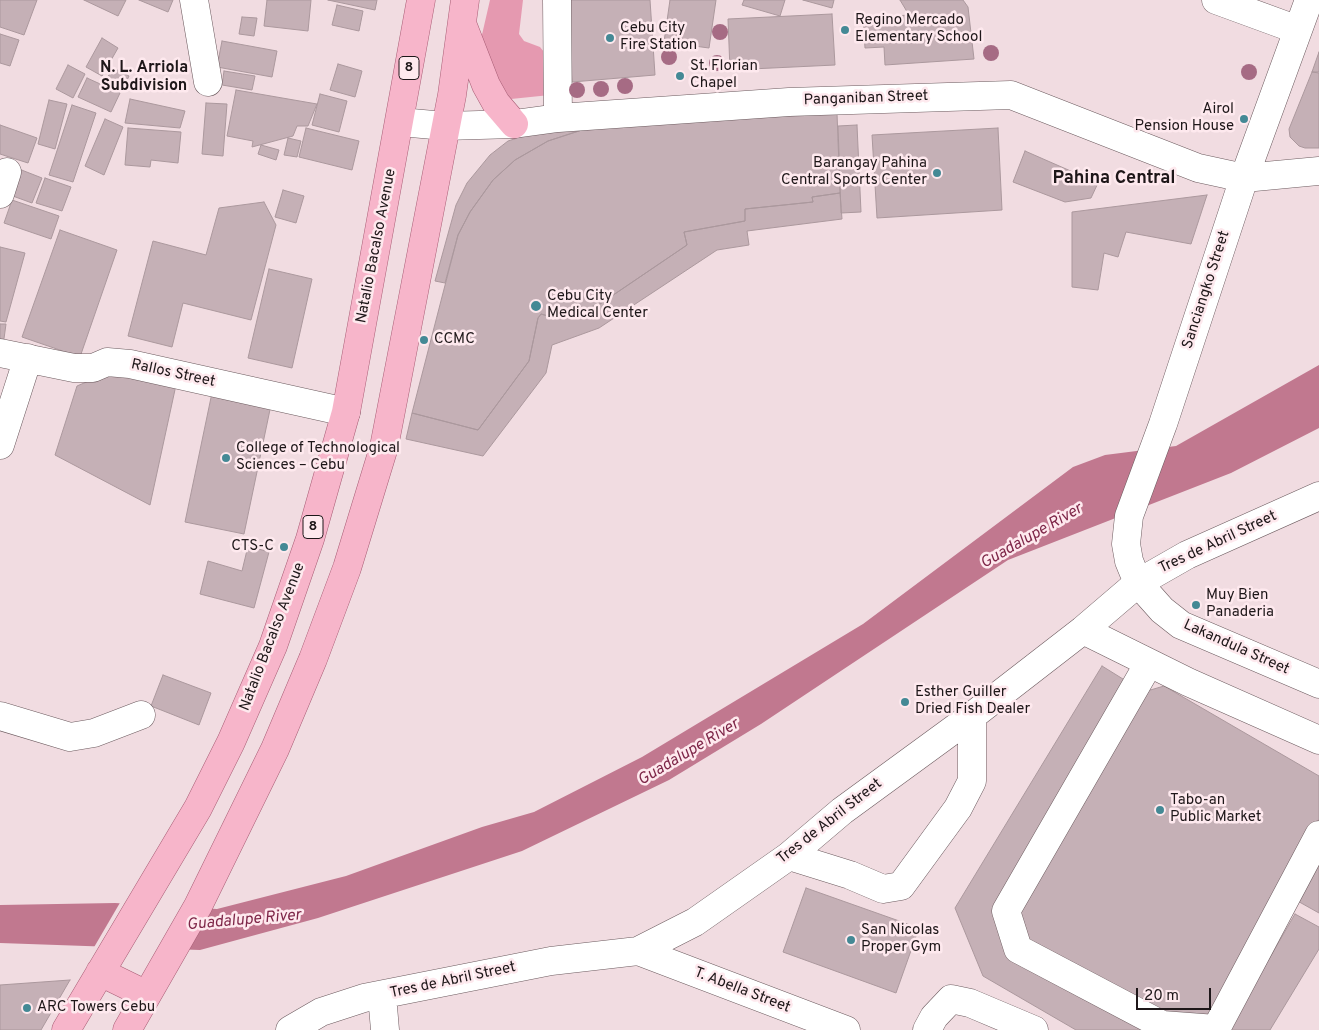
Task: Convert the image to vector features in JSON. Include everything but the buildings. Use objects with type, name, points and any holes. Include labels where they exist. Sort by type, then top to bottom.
[{"type":"main road","name":"Natalio Bacalso Avenue","points":[[66,1030],[198,808],[232,742],[273,646],[310,539],[346,412],[421,0]]},
{"type":"main road","points":[[464,11],[486,85],[496,103],[514,124]]},
{"type":"main road","points":[[127,1030],[198,906],[275,749],[313,659],[347,568],[384,447],[445,126],[464,11]]},
{"type":"main road","points":[[106,961],[147,995]]},
{"type":"street","points":[[194,0],[208,82]]},
{"type":"street","points":[[557,0],[558,118]]},
{"type":"street","points":[[1216,0],[1298,30]]},
{"type":"street","name":"Sanciangko Street","points":[[1138,583],[1129,561],[1126,544],[1129,516],[1244,178],[1309,0]]},
{"type":"street","name":"Panganiban Street","points":[[400,122],[445,126],[514,124],[558,118],[789,102],[1011,95],[1198,168],[1244,178],[1319,171]]},
{"type":"street","name":"Rallos Street","points":[[0,353],[74,368],[93,368],[107,362],[130,364],[346,412]]},
{"type":"street","points":[[0,445],[28,358]]},
{"type":"street","name":"Tres de Abril Street","points":[[290,1030],[321,1012],[364,998],[551,961],[638,951],[696,922],[789,856],[842,812],[972,716],[1083,630],[1138,583],[1187,555],[1319,496]]},
{"type":"street","name":"Lakandula Street","points":[[1138,583],[1162,610],[1181,625],[1319,684]]},
{"type":"street","points":[[1083,630],[1149,663],[1319,740]]},
{"type":"street","points":[[1149,663],[1006,911],[1018,949],[1162,1024],[1216,1029],[1319,835]]},
{"type":"street","points":[[0,716],[70,736],[94,733],[141,715]]},
{"type":"street","points":[[789,856],[850,875],[883,889],[901,886],[958,808],[972,781],[972,716]]},
{"type":"street","name":"T. Abella Street","points":[[638,951],[846,1030]]},
{"type":"street","points":[[382,995],[385,1030]]},
{"type":"street","points":[[928,1030],[934,1017],[950,999],[970,1003],[1034,1030]]},
{"type":"shaded area","points":[[490,0],[523,0],[519,34],[524,41],[540,47],[544,52],[550,95],[511,99],[478,52]]},
{"type":"water","name":"Guadalupe River","points":[[1319,365],[1319,428],[1231,473],[1008,560],[761,724],[669,780],[522,851],[318,918],[200,950],[0,943],[0,905],[115,903],[217,909],[346,876],[482,827],[534,812],[642,757],[863,624],[1073,467],[1105,455],[1176,446]]},
{"type":"pier","points":[[121,901],[209,907],[184,952],[93,949]]},
{"type":"place","name":"Regino Mercado Elementary School","points":[[845,30]]},
{"type":"place","name":"Cebu City Fire Station","points":[[610,38]]},
{"type":"place","name":"St. Florian Chapel","points":[[680,76]]},
{"type":"place","name":"Airol Pension House","points":[[1244,119]]},
{"type":"place","name":"Barangay Pahina Central Sports Center","points":[[937,173]]},
{"type":"place","name":"Cebu City Medical Center","points":[[536,306]]},
{"type":"place","name":"CCMC","points":[[424,340]]},
{"type":"place","name":"College of Technological Sciences – Cebu","points":[[226,458]]},
{"type":"place","name":"CTS-C","points":[[284,547]]},
{"type":"place","name":"Muy Bien Panaderia","points":[[1196,605]]},
{"type":"place","name":"Esther Guiller Dried Fish Dealer","points":[[905,702]]},
{"type":"place","name":"Tabo-an Public Market","points":[[1160,810]]},
{"type":"place","name":"San Nicolas Proper Gym","points":[[851,940]]},
{"type":"place","name":"ARC Towers Cebu","points":[[27,1008]]},
{"type":"district","name":"N. L. Arriola Subdivision","points":[[144,78]]},
{"type":"district","name":"Pahina Central","points":[[1114,179]]}]
